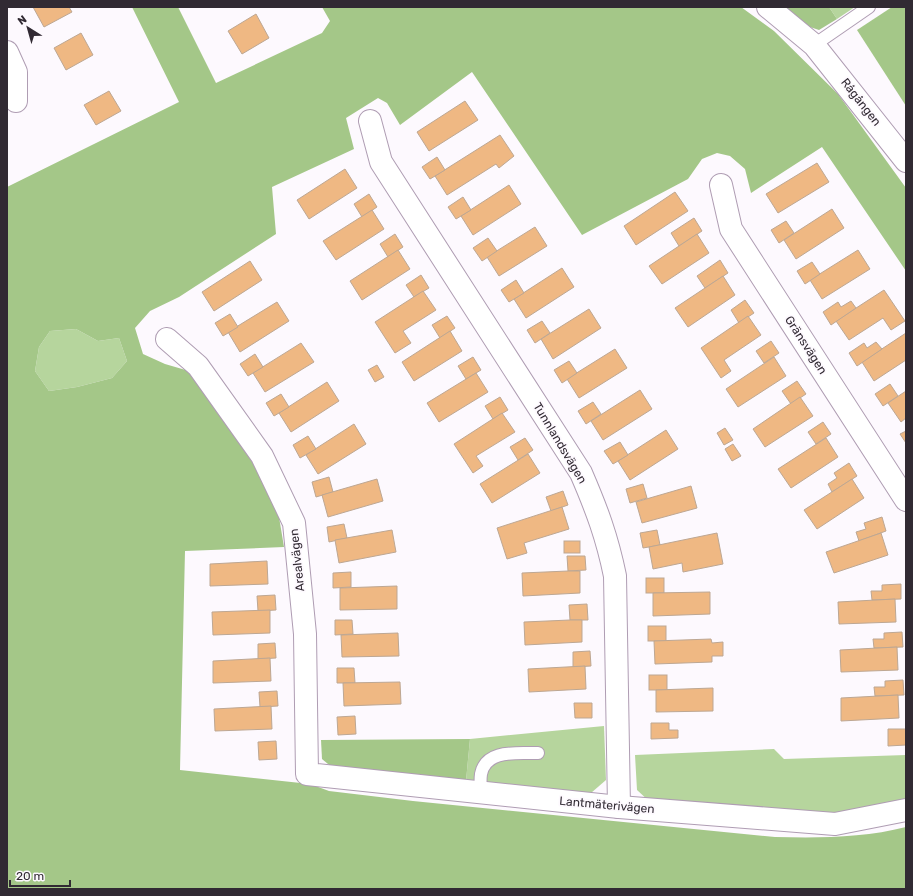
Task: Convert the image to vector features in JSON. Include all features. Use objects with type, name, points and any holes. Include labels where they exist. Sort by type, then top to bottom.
[{"type":"street","name":"Rågången","points":[[768,7],[814,45],[906,160]]},
{"type":"street","points":[[7,52],[16,72],[16,100]]},
{"type":"street","name":"Tunnlandsvägen","points":[[370,121],[381,162],[581,473],[600,516],[609,546],[615,576],[619,807]]},
{"type":"street","name":"Gränsvägen","points":[[721,184],[731,229],[906,500]]},
{"type":"street","name":"Arealvägen","points":[[167,339],[198,366],[262,456],[294,523],[305,634],[307,774]]},
{"type":"street","name":"Lantmäterivägen","points":[[307,774],[619,807],[834,824],[906,810]]},
{"type":"lane","points":[[814,45],[869,7]]},
{"type":"lane","points":[[480,792],[481,772],[491,759],[500,754],[538,753]]},
{"type":"green space","points":[[132,7],[178,7],[216,83],[322,33],[330,21],[322,7],[741,7],[774,31],[838,94],[906,188],[906,271],[822,147],[751,193],[745,169],[730,156],[717,153],[702,159],[688,179],[582,235],[472,72],[400,125],[387,103],[378,98],[346,118],[354,149],[272,187],[276,234],[179,297],[150,311],[135,328],[143,354],[165,364],[189,371],[253,463],[279,517],[284,547],[185,551],[180,770],[310,784],[329,791],[413,801],[775,837],[825,837],[858,835],[890,831],[906,827],[906,889],[7,889],[7,187],[179,102]],"holes":[[[76,329],[98,341],[119,338],[127,361],[112,378],[77,387],[49,391],[35,371],[39,347],[50,331]]]},
{"type":"green space","points":[[785,7],[829,7],[837,19],[819,30],[807,26]]},
{"type":"green space","points":[[829,7],[855,7],[837,19]]},
{"type":"green space","points":[[892,7],[906,7],[906,106],[857,30]]},
{"type":"green space","points":[[76,329],[98,341],[119,338],[127,361],[112,378],[77,387],[49,391],[35,371],[39,347],[50,331]]},
{"type":"green space","points":[[604,726],[606,780],[591,793],[466,781],[470,739]]},
{"type":"green space","points":[[470,739],[466,781],[334,769],[322,759],[321,740]]},
{"type":"green space","points":[[774,749],[784,759],[906,755],[906,806],[850,814],[650,802],[637,790],[635,755]]},
{"type":"building","points":[[33,7],[69,7],[72,12],[44,27]]},
{"type":"building","points":[[256,14],[269,38],[242,54],[228,31]]},
{"type":"building","points":[[81,33],[93,55],[66,70],[54,48]]},
{"type":"building","points":[[109,91],[121,111],[96,125],[84,105]]},
{"type":"building","points":[[465,101],[478,120],[429,151],[417,132]]},
{"type":"building","points":[[500,135],[514,156],[499,168],[496,164],[447,195],[435,176]]},
{"type":"building","points":[[437,157],[445,170],[430,179],[422,167]]},
{"type":"building","points":[[817,163],[829,182],[778,213],[766,194]]},
{"type":"building","points":[[345,169],[357,188],[309,219],[297,200]]},
{"type":"building","points":[[509,185],[521,204],[473,235],[461,216]]},
{"type":"building","points":[[675,192],[688,211],[636,245],[624,226]]},
{"type":"building","points":[[369,194],[377,207],[362,217],[354,204]]},
{"type":"building","points":[[463,197],[471,210],[456,219],[448,207]]},
{"type":"building","points":[[832,209],[844,228],[796,259],[784,240]]},
{"type":"building","points":[[372,210],[384,229],[336,260],[323,241]]},
{"type":"building","points":[[694,218],[702,231],[679,246],[671,233]]},
{"type":"building","points":[[786,221],[794,233],[779,243],[771,230]]},
{"type":"building","points":[[535,227],[547,246],[499,276],[487,257]]},
{"type":"building","points":[[395,234],[403,247],[388,257],[380,244]]},
{"type":"building","points":[[697,234],[709,253],[662,284],[649,266]]},
{"type":"building","points":[[488,238],[497,251],[482,261],[473,248]]},
{"type":"building","points":[[398,250],[410,269],[362,300],[350,281]]},
{"type":"building","points":[[858,250],[870,269],[822,299],[810,280]]},
{"type":"building","points":[[720,260],[728,273],[705,288],[697,276]]},
{"type":"building","points":[[250,261],[262,280],[214,311],[202,292]]},
{"type":"building","points":[[812,262],[820,274],[805,284],[797,271]]},
{"type":"building","points":[[562,268],[574,287],[526,318],[514,299]]},
{"type":"building","points":[[421,275],[429,288],[414,297],[406,285]]},
{"type":"building","points":[[723,276],[735,295],[688,327],[675,308]]},
{"type":"building","points":[[516,280],[524,293],[509,302],[501,290]]},
{"type":"building","points":[[884,290],[905,321],[891,330],[883,318],[849,340],[836,321]]},
{"type":"building","points":[[423,291],[436,310],[403,331],[411,343],[395,353],[375,322]]},
{"type":"building","points":[[745,300],[754,313],[739,323],[731,310]]},
{"type":"building","points":[[851,301],[856,308],[831,325],[823,312],[838,302],[841,307]]},
{"type":"building","points":[[277,302],[289,321],[240,352],[228,332]]},
{"type":"building","points":[[589,309],[601,328],[553,359],[541,339]]},
{"type":"building","points":[[230,314],[238,327],[223,336],[215,323]]},
{"type":"building","points":[[447,316],[455,328],[440,338],[432,325]]},
{"type":"building","points":[[748,316],[761,335],[724,360],[731,371],[721,378],[701,348]]},
{"type":"building","points":[[542,321],[550,333],[535,343],[527,330]]},
{"type":"building","points":[[450,331],[462,351],[414,381],[402,362]]},
{"type":"building","points":[[906,333],[906,360],[874,381],[862,362]]},
{"type":"building","points":[[771,341],[779,353],[764,363],[756,351]]},
{"type":"building","points":[[876,342],[882,349],[857,366],[849,353],[864,343],[867,348]]},
{"type":"building","points":[[301,343],[314,362],[265,392],[253,373]]},
{"type":"building","points":[[615,349],[627,368],[579,398],[567,379]]},
{"type":"building","points":[[255,354],[263,367],[248,376],[240,364]]},
{"type":"building","points":[[473,357],[481,370],[466,379],[458,366]]},
{"type":"building","points":[[774,357],[786,376],[738,407],[726,389]]},
{"type":"building","points":[[569,361],[577,373],[562,383],[554,370]]},
{"type":"building","points":[[377,365],[384,377],[375,382],[368,370]]},
{"type":"building","points":[[476,373],[488,392],[439,422],[427,403]]},
{"type":"building","points":[[797,381],[806,394],[791,404],[782,391]]},
{"type":"building","points":[[327,382],[339,401],[291,432],[279,413]]},
{"type":"building","points":[[890,384],[898,396],[883,406],[875,394]]},
{"type":"building","points":[[640,390],[652,409],[603,440],[591,421]]},
{"type":"building","points":[[906,391],[906,418],[901,422],[888,403]]},
{"type":"building","points":[[281,394],[289,407],[274,416],[266,403]]},
{"type":"building","points":[[500,397],[508,410],[493,419],[485,406]]},
{"type":"building","points":[[800,397],[813,416],[765,447],[753,429]]},
{"type":"building","points":[[593,402],[601,414],[586,424],[578,411]]},
{"type":"building","points":[[502,413],[515,432],[476,456],[483,466],[473,473],[454,444]]},
{"type":"building","points":[[823,422],[831,434],[816,444],[808,432]]},
{"type":"building","points":[[354,424],[366,444],[318,474],[306,455]]},
{"type":"building","points":[[725,428],[733,440],[724,445],[717,433]]},
{"type":"building","points":[[666,430],[678,449],[630,480],[618,461]]},
{"type":"building","points":[[906,431],[906,443],[900,434]]},
{"type":"building","points":[[308,436],[316,449],[300,458],[293,445]]},
{"type":"building","points":[[525,438],[533,450],[518,460],[510,447]]},
{"type":"building","points":[[826,438],[838,457],[791,488],[778,469]]},
{"type":"building","points":[[620,442],[628,455],[613,464],[604,451]]},
{"type":"building","points":[[733,444],[741,456],[732,461],[725,449]]},
{"type":"building","points":[[528,454],[540,473],[492,503],[480,484]]},
{"type":"building","points":[[849,463],[857,476],[832,492],[828,484],[837,478],[834,473]]},
{"type":"building","points":[[329,477],[333,492],[316,497],[312,482]]},
{"type":"building","points":[[377,479],[383,501],[328,517],[322,495]]},
{"type":"building","points":[[852,479],[864,498],[817,529],[804,510]]},
{"type":"building","points":[[643,484],[647,498],[630,503],[626,489]]},
{"type":"building","points":[[691,486],[697,508],[642,523],[636,502]]},
{"type":"building","points":[[563,491],[568,505],[551,511],[546,497]]},
{"type":"building","points":[[562,507],[569,529],[524,543],[527,553],[507,559],[497,528]]},
{"type":"building","points":[[882,517],[886,531],[859,541],[856,532],[866,529],[864,523]]},
{"type":"building","points":[[344,524],[347,538],[329,542],[327,527]]},
{"type":"building","points":[[392,530],[396,552],[339,563],[335,540]]},
{"type":"building","points":[[657,530],[660,545],[643,548],[640,533]]},
{"type":"building","points":[[717,533],[723,564],[683,572],[682,563],[653,569],[649,547]]},
{"type":"building","points":[[881,533],[888,555],[834,573],[826,552]]},
{"type":"building","points":[[564,541],[580,541],[580,553],[564,553]]},
{"type":"building","points":[[567,556],[585,556],[586,570],[568,571]]},
{"type":"building","points":[[267,561],[268,584],[210,586],[210,564]]},
{"type":"building","points":[[580,571],[580,593],[523,596],[522,573]]},
{"type":"building","points":[[351,572],[351,587],[333,588],[333,573]]},
{"type":"building","points":[[646,578],[664,578],[664,593],[646,593]]},
{"type":"building","points":[[901,584],[901,599],[872,600],[871,591],[882,591],[882,585]]},
{"type":"building","points":[[397,586],[397,609],[340,610],[340,588]]},
{"type":"building","points":[[710,592],[710,614],[653,616],[653,593]]},
{"type":"building","points":[[275,595],[276,610],[258,611],[257,596]]},
{"type":"building","points":[[895,599],[896,622],[839,624],[838,602]]},
{"type":"building","points":[[587,604],[588,620],[570,620],[569,605]]},
{"type":"building","points":[[270,610],[270,633],[213,635],[212,612]]},
{"type":"building","points":[[335,620],[352,620],[353,634],[335,635]]},
{"type":"building","points":[[582,620],[582,642],[525,645],[524,622]]},
{"type":"building","points":[[648,626],[666,626],[666,641],[648,641]]},
{"type":"building","points":[[902,632],[903,647],[874,648],[873,639],[884,639],[884,633]]},
{"type":"building","points":[[398,633],[399,656],[342,657],[341,635]]},
{"type":"building","points":[[711,639],[712,643],[723,642],[723,656],[712,656],[712,662],[655,664],[654,641]]},
{"type":"building","points":[[275,643],[276,658],[258,659],[258,644]]},
{"type":"building","points":[[897,647],[898,670],[841,672],[840,650]]},
{"type":"building","points":[[590,651],[591,666],[573,667],[573,652]]},
{"type":"building","points":[[270,658],[271,681],[213,683],[213,661]]},
{"type":"building","points":[[585,666],[586,689],[529,692],[528,669]]},
{"type":"building","points":[[337,668],[354,668],[355,683],[337,683]]},
{"type":"building","points":[[649,675],[667,675],[667,690],[649,690]]},
{"type":"building","points":[[903,680],[904,695],[875,696],[874,687],[885,687],[885,681]]},
{"type":"building","points":[[400,682],[401,704],[344,706],[343,683]]},
{"type":"building","points":[[713,688],[713,711],[656,712],[656,690]]},
{"type":"building","points":[[277,691],[278,706],[260,707],[259,692]]},
{"type":"building","points":[[898,695],[899,718],[841,721],[841,698]]},
{"type":"building","points":[[574,703],[592,703],[592,718],[575,718]]},
{"type":"building","points":[[271,706],[272,729],[215,731],[214,709]]},
{"type":"building","points":[[355,716],[356,734],[338,735],[337,717]]},
{"type":"building","points":[[651,723],[669,723],[669,730],[678,730],[678,738],[651,739]]},
{"type":"building","points":[[888,729],[906,729],[906,745],[888,746]]},
{"type":"building","points":[[276,741],[277,759],[259,760],[258,742]]}]
